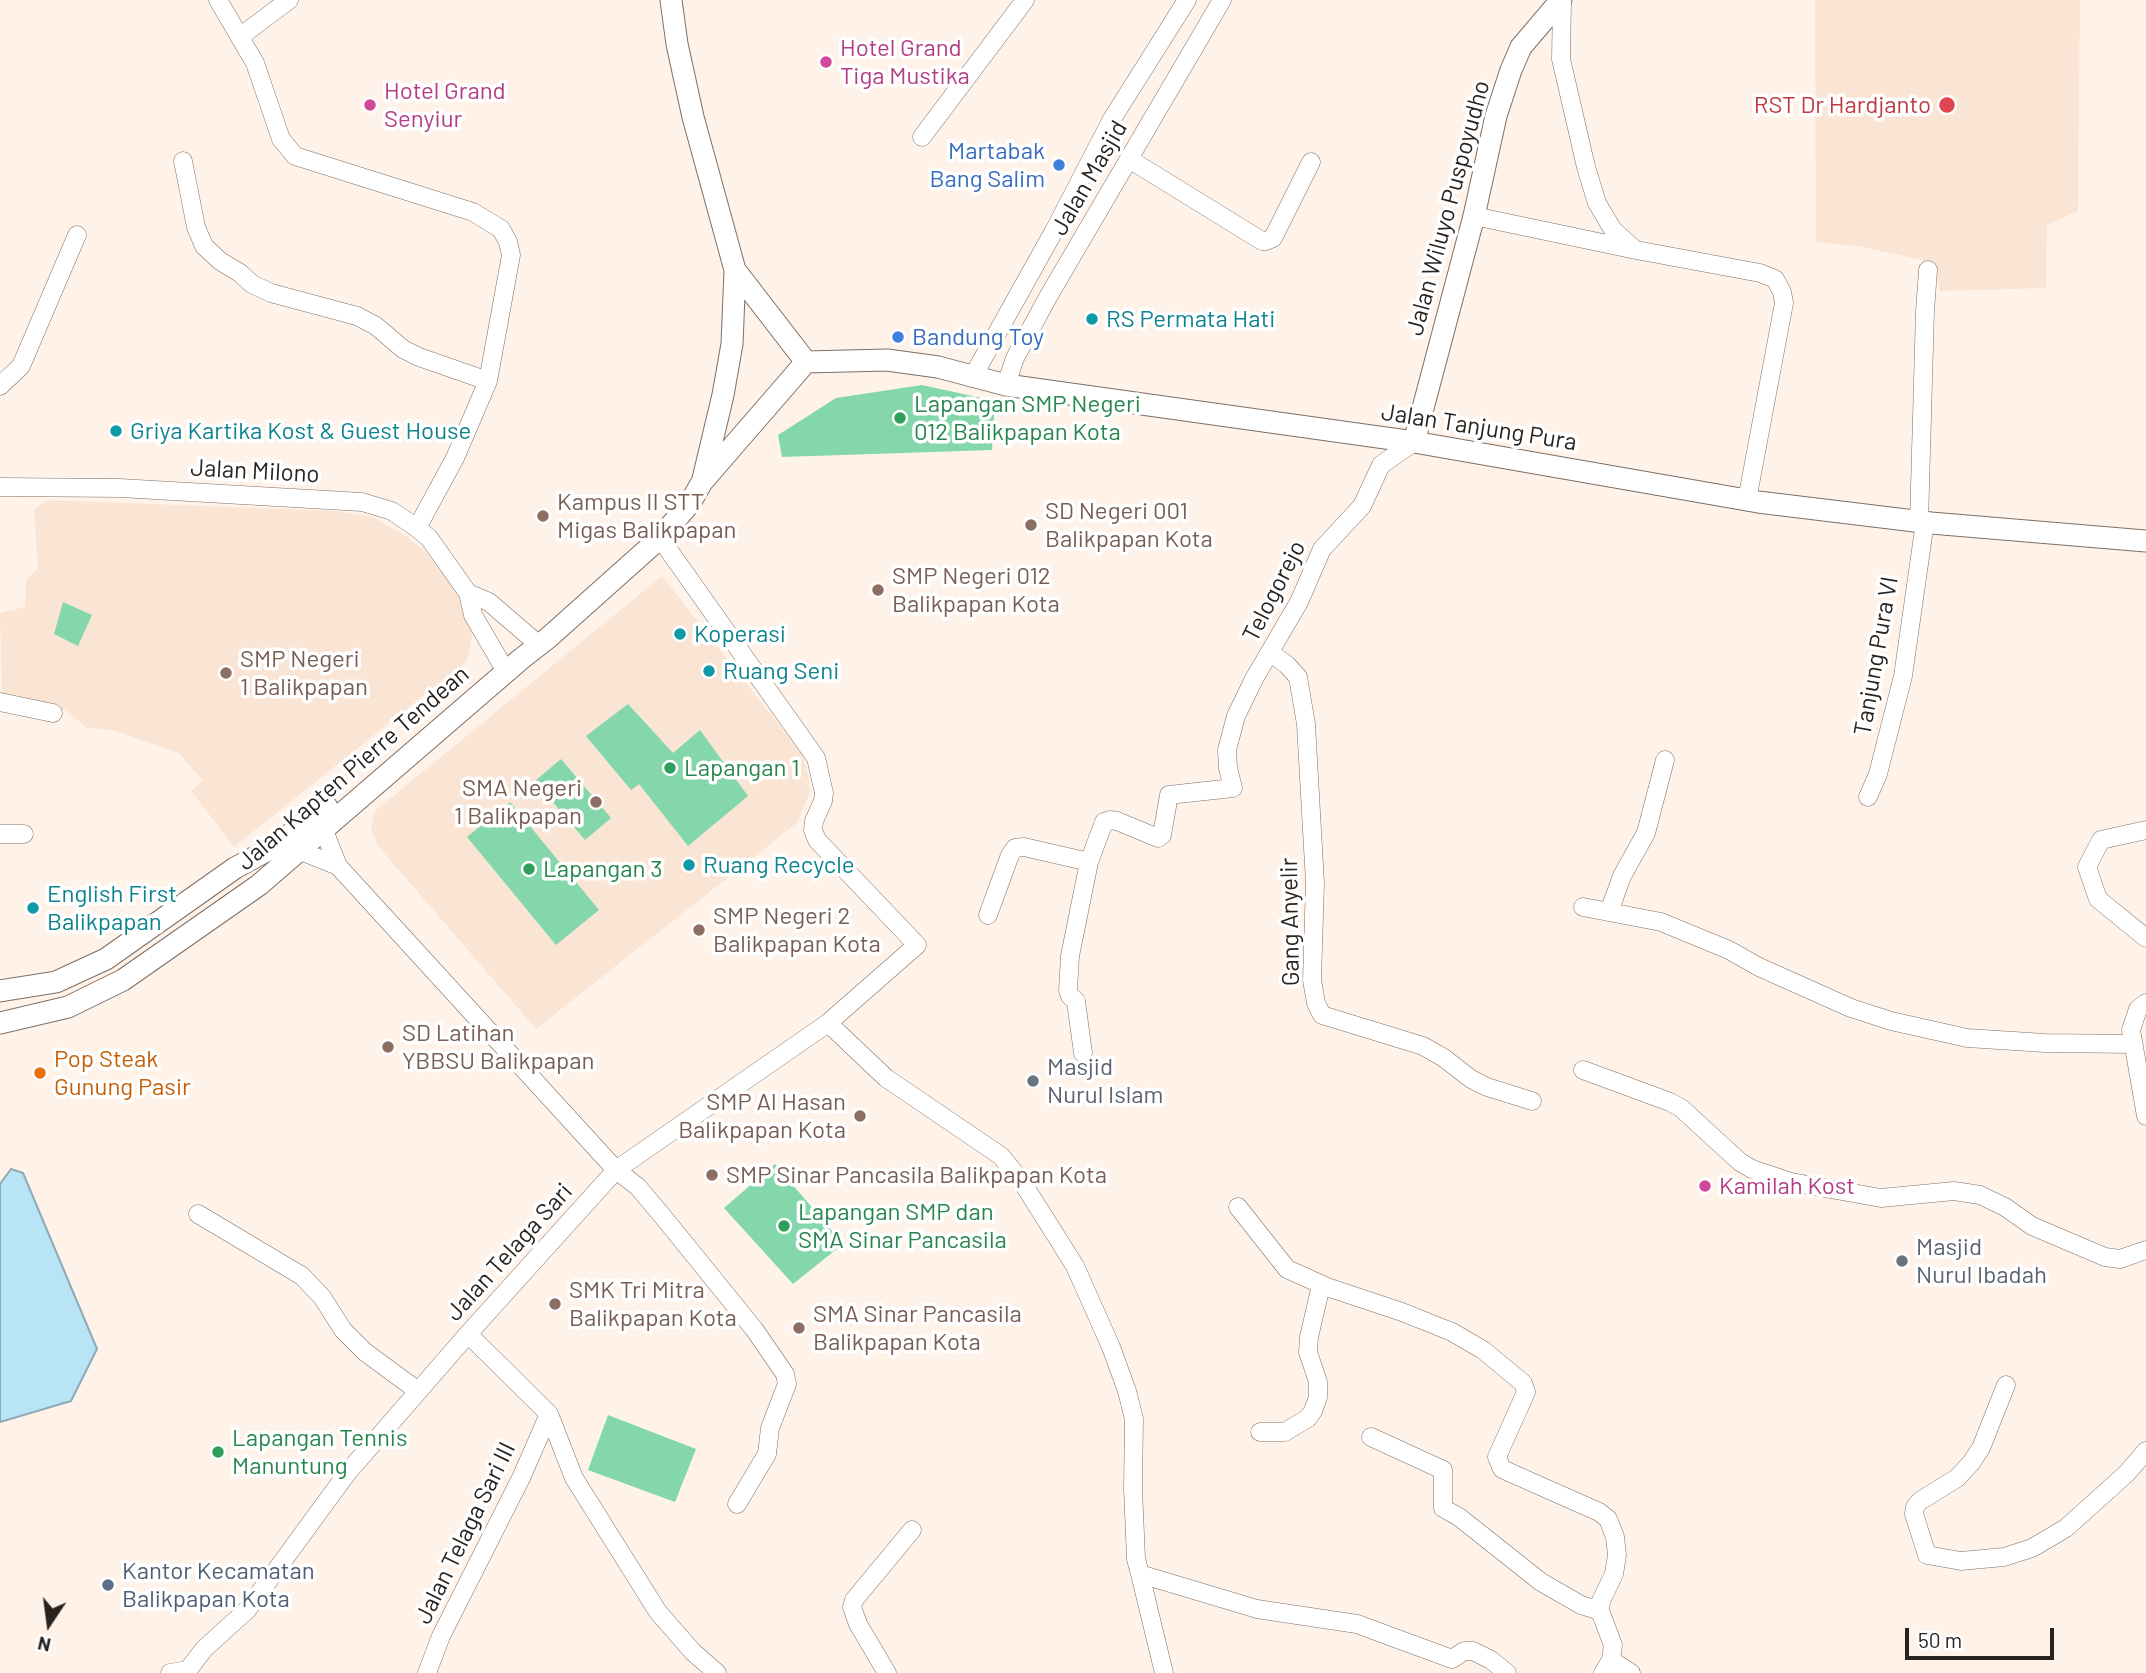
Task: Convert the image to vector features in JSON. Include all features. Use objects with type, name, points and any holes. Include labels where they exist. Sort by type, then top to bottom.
[{"type":"street","points":[[218,0],[255,63],[281,139],[295,156],[473,212],[501,229],[511,255],[488,381],[455,458],[417,528]]},
{"type":"street","points":[[241,36],[289,0]]},
{"type":"street","points":[[671,0],[677,44],[693,117],[735,270],[732,344],[723,395],[700,485]]},
{"type":"street","points":[[922,137],[1025,0]]},
{"type":"street","name":"Jalan Masjid","points":[[972,378],[1054,232],[1112,119],[1187,0]]},
{"type":"street","name":"Jalan Masjid","points":[[1006,385],[1021,346],[1222,0]]},
{"type":"street","points":[[1561,0],[1561,59],[1586,167],[1597,203],[1612,230],[1636,250]]},
{"type":"street","name":"Jalan Wiluyo Puspoyudho","points":[[1414,442],[1474,216],[1496,116],[1511,70],[1521,47],[1561,0]]},
{"type":"street","points":[[1129,159],[1262,241],[1273,238],[1311,162]]},
{"type":"street","points":[[183,161],[196,227],[204,246],[220,261],[252,284],[271,293],[358,316],[376,326],[403,349],[419,357],[488,381]]},
{"type":"street","points":[[1474,216],[1760,273],[1775,279],[1784,303],[1747,500]]},
{"type":"street","points":[[0,386],[21,366],[76,235]]},
{"type":"street","points":[[735,270],[806,362]]},
{"type":"street","name":"Tanjung Pura VI","points":[[1868,797],[1878,774],[1903,676],[1922,522],[1928,270]]},
{"type":"street","name":"Jalan Tanjung Pura","points":[[806,362],[887,360],[938,367],[1006,385],[1414,442],[1747,500],[1922,522],[2146,541]]},
{"type":"street","name":"Jalan Kapten Pierre Tendean","points":[[0,991],[56,982],[106,959],[236,868],[270,849],[304,825],[518,652],[548,638],[660,538],[690,503],[700,485],[806,362]]},
{"type":"street","name":"Telogorejo","points":[[1089,862],[1107,820],[1158,838],[1163,835],[1170,794],[1233,788],[1227,750],[1236,716],[1299,602],[1322,549],[1362,506],[1381,465],[1414,442]]},
{"type":"street","name":"Jalan Kapten Pierre Tendean","points":[[0,1023],[68,1007],[123,980],[259,885],[654,530],[683,498],[700,485]]},
{"type":"street","name":"Jalan Milono","points":[[0,487],[120,488],[362,502],[392,511],[429,538],[468,593]]},
{"type":"street","name":"Jalan Telaga Sari","points":[[182,1672],[247,1610],[348,1472],[616,1170],[828,1023],[917,945],[817,840],[813,830],[814,821],[824,793],[816,758],[660,538]]},
{"type":"street","points":[[468,593],[489,602],[518,652]]},
{"type":"street","points":[[468,593],[473,615],[518,652]]},
{"type":"street","name":"Gang Anyelir","points":[[1271,653],[1298,677],[1306,724],[1315,883],[1312,971],[1316,1003],[1322,1015],[1423,1046],[1471,1079],[1532,1101]]},
{"type":"street","points":[[0,702],[53,713]]},
{"type":"street","points":[[1609,912],[1622,877],[1646,833],[1665,760]]},
{"type":"street","points":[[323,828],[338,866],[616,1170],[638,1187],[754,1329],[785,1374],[787,1384],[770,1428],[767,1454],[737,1504]]},
{"type":"street","points":[[2146,830],[2101,840],[2087,867],[2098,899],[2146,938]]},
{"type":"street","points":[[0,834],[24,834]]},
{"type":"street","points":[[988,915],[1015,848],[1024,847],[1089,862],[1070,956],[1068,990],[1076,1001],[1083,1053]]},
{"type":"street","points":[[298,850],[338,866]]},
{"type":"street","points":[[1583,908],[1661,922],[1729,950],[1759,967],[1851,1008],[1891,1021],[1967,1038],[2045,1043],[2133,1044]]},
{"type":"street","points":[[2146,1003],[2133,1017],[2131,1030],[2146,1116]]},
{"type":"street","points":[[828,1023],[886,1078],[1001,1156],[1023,1182],[1075,1266],[1128,1391],[1134,1419],[1136,1559],[1164,1673]]},
{"type":"street","points":[[1583,1070],[1670,1102],[1681,1108],[1740,1162],[1752,1169],[1791,1182],[1881,1198],[1954,1191],[1980,1195],[2005,1207],[2032,1226],[2105,1257],[2120,1259],[2146,1250]]},
{"type":"street","points":[[1238,1207],[1287,1269],[1327,1287],[1452,1332],[1483,1350],[1523,1383],[1526,1392],[1497,1461],[1502,1469],[1599,1512],[1608,1520],[1615,1537],[1617,1555],[1614,1574],[1601,1601],[1600,1611],[1613,1645],[1608,1669],[1631,1673]]},
{"type":"street","points":[[198,1214],[302,1276],[322,1297],[343,1330],[365,1352],[418,1391]]},
{"type":"street","points":[[1260,1432],[1285,1432],[1308,1418],[1314,1411],[1318,1382],[1308,1352],[1309,1337],[1319,1294],[1327,1287]]},
{"type":"street","points":[[468,1334],[550,1414],[574,1478],[658,1612],[693,1652],[717,1673]]},
{"type":"street","points":[[2006,1385],[1971,1463],[1956,1478],[1915,1507],[1914,1514],[1927,1555],[1961,1561],[2004,1557],[2032,1548],[2066,1528],[2127,1473],[2146,1451]]},
{"type":"street","name":"Jalan Telaga Sari III","points":[[427,1673],[441,1636],[521,1478],[550,1414]]},
{"type":"street","points":[[1371,1437],[1443,1470],[1443,1508],[1459,1517],[1541,1582],[1581,1605],[1600,1611]]},
{"type":"street","points":[[887,1673],[858,1624],[852,1607],[854,1600],[912,1530]]},
{"type":"street","points":[[1140,1574],[1257,1609],[1357,1625],[1452,1659],[1464,1651],[1472,1651],[1492,1660],[1507,1673]]},
{"type":"shaded area","name":"RST Dr Hardjanto","points":[[1815,0],[2080,0],[2078,211],[2047,225],[2046,288],[1940,291],[1935,266],[1921,260],[1864,247],[1816,242]]},
{"type":"shaded area","name":"SMP Negeri 1 Balikpapan","points":[[47,500],[336,511],[372,517],[403,534],[425,551],[458,592],[469,614],[472,636],[467,661],[234,847],[191,791],[203,781],[179,753],[113,730],[87,728],[67,711],[2,698],[0,613],[25,607],[26,579],[38,569],[34,509]]},
{"type":"shaded area","name":"SMA Negeri 1 Balikpapan","points":[[662,576],[801,753],[810,792],[797,823],[536,1029],[378,846],[371,829],[375,811]]},
{"type":"green space","name":"Lapangan SMP Negeri 012 Balikpapan Kota","points":[[922,385],[995,401],[992,450],[782,457],[778,435],[836,398]]},
{"type":"green space","points":[[63,602],[92,615],[78,646],[54,634]]},
{"type":"green space","name":"Lapangan 1","points":[[628,704],[673,753],[700,730],[748,796],[688,846],[639,784],[631,790],[586,736]]},
{"type":"green space","points":[[561,759],[611,818],[585,840],[535,781]]},
{"type":"green space","name":"Lapangan 3","points":[[510,802],[599,910],[556,945],[467,837]]},
{"type":"green space","name":"Lapangan SMP dan SMA Sinar Pancasila","points":[[775,1164],[843,1244],[793,1284],[724,1208]]},
{"type":"green space","points":[[608,1415],[696,1449],[675,1502],[588,1470]]},
{"type":"water","points":[[11,1169],[23,1173],[97,1349],[71,1401],[0,1422],[0,1184]]},
{"type":"place","name":"Hotel Grand Tiga Mustika","points":[[826,62]]},
{"type":"place","name":"Hotel Grand Senyiur","points":[[370,105]]},
{"type":"place","name":"RST Dr Hardjanto","points":[[1947,105]]},
{"type":"place","name":"Martabak Bang Salim","points":[[1059,165]]},
{"type":"place","name":"RS Permata Hati","points":[[1092,319]]},
{"type":"place","name":"Bandung Toy","points":[[898,337]]},
{"type":"place","name":"Lapangan SMP Negeri 012 Balikpapan Kota","points":[[900,418]]},
{"type":"place","name":"Griya Kartika Kost & Guest House","points":[[116,431]]},
{"type":"place","name":"Kampus II STT Migas Balikpapan","points":[[543,516]]},
{"type":"place","name":"SD Negeri 001 Balikpapan Kota","points":[[1031,525]]},
{"type":"place","name":"SMP Negeri 012 Balikpapan Kota","points":[[878,590]]},
{"type":"place","name":"Koperasi","points":[[680,634]]},
{"type":"place","name":"Ruang Seni","points":[[709,671]]},
{"type":"place","name":"SMP Negeri 1 Balikpapan","points":[[226,673]]},
{"type":"place","name":"Lapangan 1","points":[[670,768]]},
{"type":"place","name":"SMA Negeri 1 Balikpapan","points":[[596,802]]},
{"type":"place","name":"Ruang Recycle","points":[[689,865]]},
{"type":"place","name":"Lapangan 3","points":[[529,869]]},
{"type":"place","name":"English First Balikpapan","points":[[33,908]]},
{"type":"place","name":"SMP Negeri 2 Balikpapan Kota","points":[[699,930]]},
{"type":"place","name":"SD Latihan YBBSU Balikpapan","points":[[388,1047]]},
{"type":"place","name":"Pop Steak Gunung Pasir","points":[[40,1073]]},
{"type":"place","name":"Masjid Nurul Islam","points":[[1033,1081]]},
{"type":"place","name":"SMP Al Hasan Balikpapan Kota","points":[[860,1116]]},
{"type":"place","name":"SMP Sinar Pancasila Balikpapan Kota","points":[[712,1175]]},
{"type":"place","name":"Kamilah Kost","points":[[1705,1186]]},
{"type":"place","name":"Lapangan SMP dan SMA Sinar Pancasila","points":[[784,1226]]},
{"type":"place","name":"Masjid Nurul Ibadah","points":[[1902,1261]]},
{"type":"place","name":"SMK Tri Mitra Balikpapan Kota","points":[[555,1304]]},
{"type":"place","name":"SMA Sinar Pancasila Balikpapan Kota","points":[[799,1328]]},
{"type":"place","name":"Lapangan Tennis Manuntung","points":[[218,1452]]},
{"type":"place","name":"Kantor Kecamatan Balikpapan Kota","points":[[108,1585]]}]
